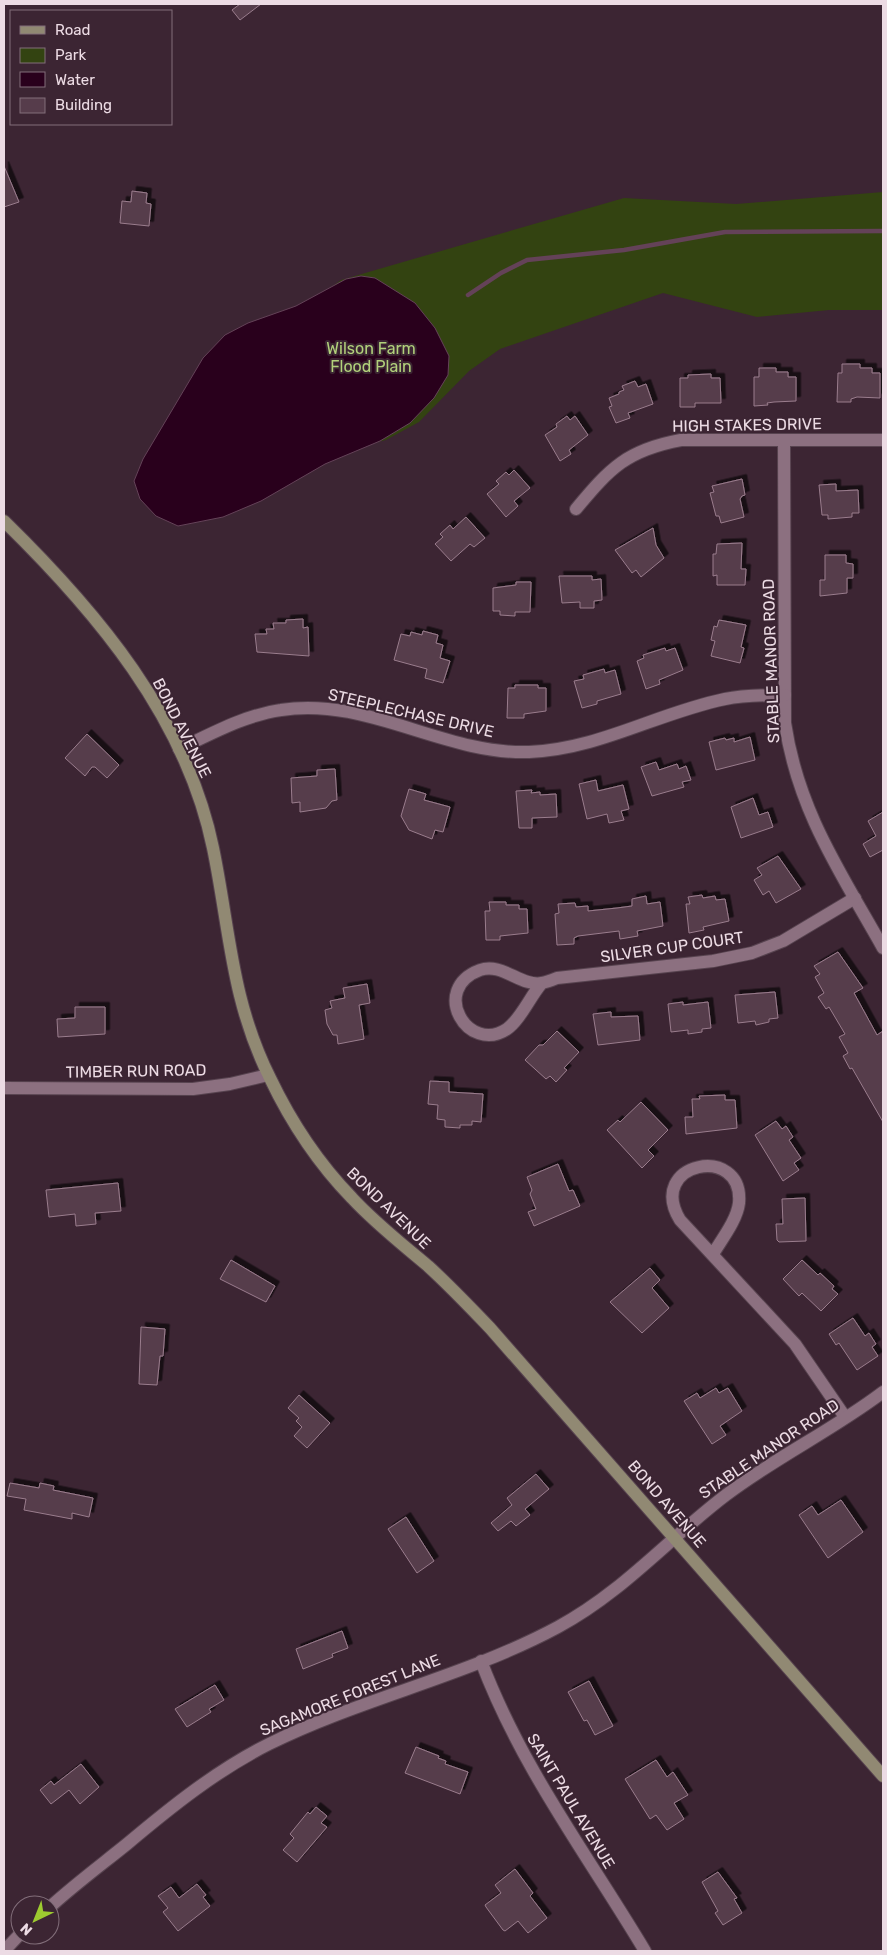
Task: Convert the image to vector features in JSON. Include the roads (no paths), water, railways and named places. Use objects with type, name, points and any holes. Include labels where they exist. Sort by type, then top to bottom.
[{"type":"street","name":"HIGH STAKES DRIVE","points":[[576,509],[600,480],[618,463],[657,444],[681,440],[883,440]]},
{"type":"street","name":"STABLE MANOR ROAD","points":[[784,440],[785,723],[789,747],[805,803],[818,833],[883,948]]},
{"type":"street","name":"BOND AVENUE","points":[[4,520],[83,603],[122,652],[179,749],[194,783],[213,846],[240,1002],[268,1075],[307,1144],[352,1198],[455,1292],[535,1379],[883,1776]]},
{"type":"street","name":"STEEPLECHASE DRIVE","points":[[179,749],[242,720],[280,710],[301,708],[340,710],[482,748],[526,752],[552,750],[594,742],[726,699],[754,695],[785,695]]},
{"type":"street","name":"SILVER CUP COURT","points":[[541,984],[556,978],[713,961],[752,953],[783,941],[855,898]]},
{"type":"street","points":[[483,969],[498,970],[528,982],[541,984],[517,1019],[506,1030],[498,1033],[475,1032],[462,1021],[457,1013],[455,1006],[457,990],[468,978],[483,969]]},
{"type":"street","name":"TIMBER RUN ROAD","points":[[4,1088],[193,1089],[230,1084],[268,1075]]},
{"type":"street","points":[[713,1254],[736,1212],[739,1194],[732,1178],[726,1172],[717,1167],[700,1165],[677,1180],[672,1199],[673,1209],[680,1220],[795,1344],[845,1416]]},
{"type":"street","name":"STABLE MANOR ROAD","points":[[675,1538],[734,1489],[883,1392]]},
{"type":"street","name":"SAGAMORE FOREST LANE","points":[[60,1899],[169,1809],[220,1772],[268,1744],[328,1718],[524,1644],[585,1612],[621,1587],[675,1538]]},
{"type":"street","name":"SAINT PAUL AVENUE","points":[[481,1661],[498,1704],[535,1776],[645,1951]]},
{"type":"water","points":[[361,276],[375,278],[415,303],[435,328],[449,356],[448,375],[434,398],[410,423],[380,441],[325,464],[261,501],[223,517],[178,526],[156,516],[140,499],[134,481],[143,459],[203,358],[225,335],[248,323],[296,306],[346,279]]},
{"type":"waterway","points":[[468,295],[501,273],[527,260],[624,250],[725,232],[883,231]]},
{"type":"park label","name":"Wilson Farm Flood Plain","points":[[371,357]]}]
